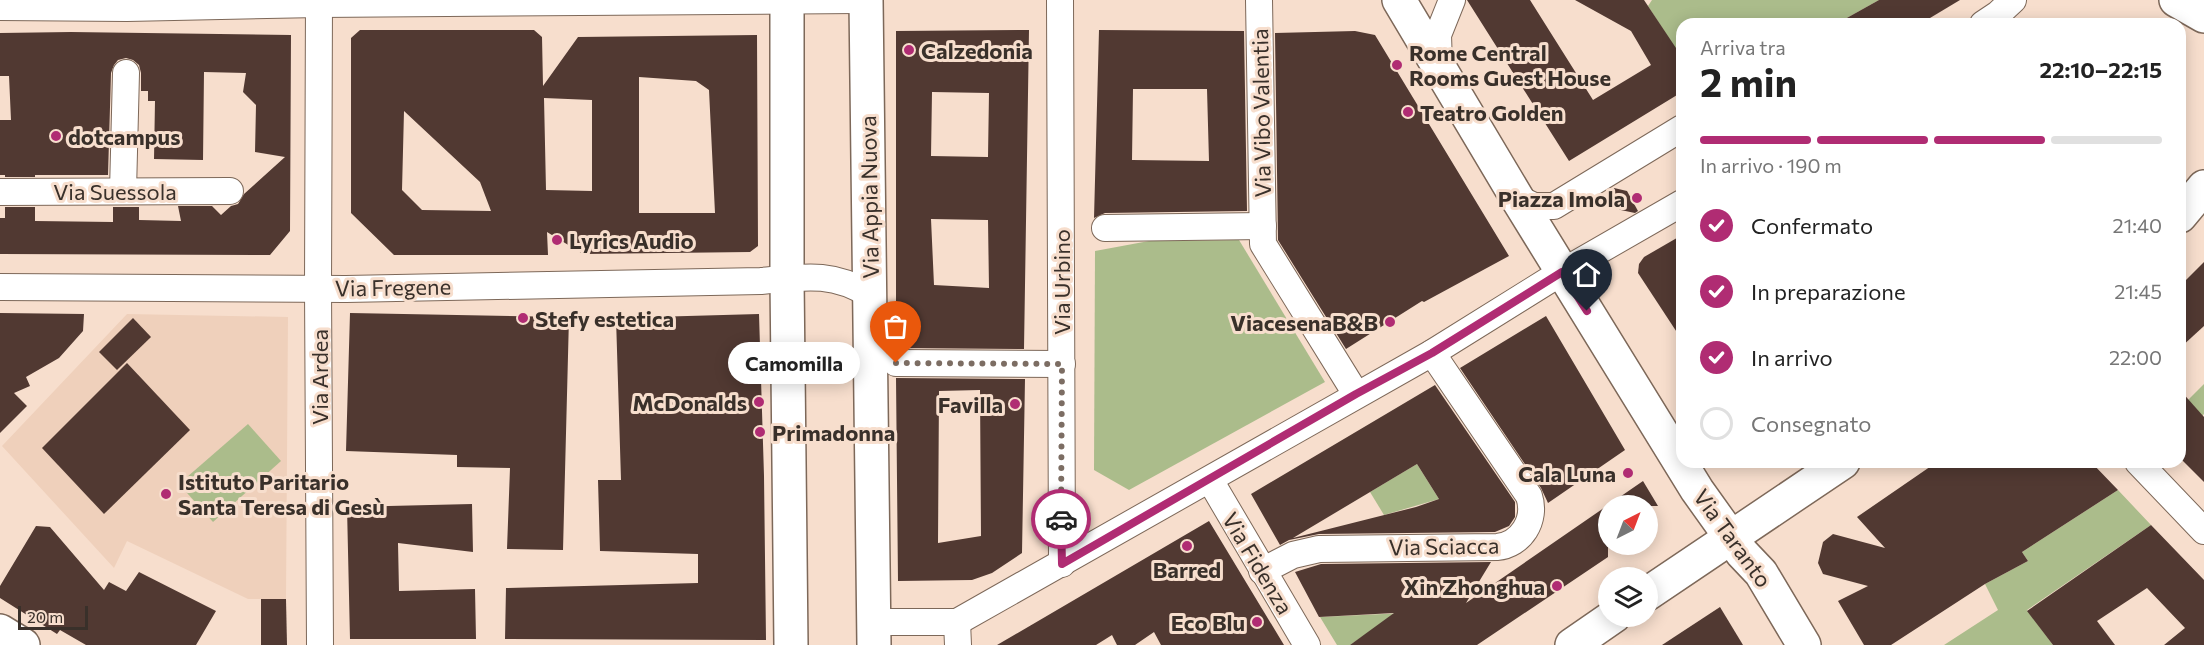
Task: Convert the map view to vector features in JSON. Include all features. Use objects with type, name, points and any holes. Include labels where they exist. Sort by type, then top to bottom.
[{"type":"main road","name":"Via Appia Nuova","points":[[867,0],[874,633]]},
{"type":"main road","name":"Via Taranto","points":[[1399,0],[1562,272],[1676,455]]},
{"type":"main road","points":[[2176,0],[2204,16]]},
{"type":"main road","points":[[787,1],[791,645]]},
{"type":"main road","points":[[2186,209],[2204,187]]},
{"type":"main road","name":"Via Taranto","points":[[1684,468],[1730,537],[1752,566],[1761,573],[1804,645]]},
{"type":"main road","points":[[1658,586],[1834,468]]},
{"type":"main road","points":[[1572,645],[1598,627]]},
{"type":"main road","points":[[0,631],[23,645]]},
{"type":"street","points":[[0,7],[49,4],[127,8],[319,2],[858,0]]},
{"type":"street","name":"Via Urbino","points":[[1060,0],[1062,564]]},
{"type":"street","name":"Via Vibo Valentia","points":[[1259,0],[1263,244],[1356,394]]},
{"type":"street","points":[[1439,66],[1438,35],[1452,0]]},
{"type":"street","points":[[1992,18],[2013,0]]},
{"type":"street","name":"Via Ardea","points":[[319,2],[320,645]]},
{"type":"street","points":[[123,191],[126,73]]},
{"type":"street","points":[[1517,198],[1533,206],[1554,206],[1676,132]]},
{"type":"street","name":"Via Suessola","points":[[0,192],[230,191]]},
{"type":"street","points":[[874,633],[958,634],[1062,564],[1356,394],[1432,353],[1562,272],[1676,206]]},
{"type":"street","name":"Via Vibo Valentia","points":[[1105,228],[1263,226]]},
{"type":"street","name":"Via Fregene","points":[[0,287],[318,288],[833,279],[850,283],[870,295]]},
{"type":"street","name":"Via Sciacca","points":[[1262,571],[1293,555],[1319,549],[1497,547],[1514,543],[1520,536],[1530,517],[1532,504],[1529,496],[1432,353]]},
{"type":"street","points":[[896,363],[1062,364]]},
{"type":"street","points":[[2144,468],[2204,531]]},
{"type":"street","name":"Via Fidenza","points":[[1210,480],[1307,645]]},
{"type":"shaded area","name":"Istituto Paritario Santa Teresa di Gesù","points":[[127,314],[288,317],[286,599],[248,599],[127,541],[114,568],[2,446]]},
{"type":"green space","points":[[1652,0],[1879,0],[1847,18],[1676,18],[1676,50],[1648,6]]},
{"type":"green space","points":[[1239,240],[1325,382],[1129,490],[1094,470],[1095,251],[1149,241]]},
{"type":"green space","points":[[2204,384],[2204,414],[2190,428],[2186,424],[2186,402]]},
{"type":"green space","points":[[248,424],[281,461],[213,522],[179,484]]},
{"type":"green space","points":[[1417,464],[1439,499],[1384,515],[1370,492]]},
{"type":"green space","points":[[2118,490],[2151,525],[2027,610],[2053,645],[1944,645],[1998,610],[1985,584],[2028,561],[2022,552]]},
{"type":"green space","points":[[1447,611],[1442,638],[1363,636],[1350,645],[1337,645],[1320,617]]},
{"type":"building","points":[[1467,0],[1530,0],[1593,100],[1651,65],[1631,31],[1575,0],[1644,0],[1676,48],[1676,96],[1569,161]]},
{"type":"building","points":[[1879,0],[1960,0],[1930,18],[1847,18]]},
{"type":"building","points":[[360,30],[534,30],[542,37],[543,86],[578,37],[757,35],[758,246],[750,252],[583,254],[547,232],[548,255],[394,255],[351,213],[351,38]],"holes":[[[639,77],[696,81],[709,90],[715,213],[639,213]],[[544,98],[592,100],[592,191],[546,190]],[[404,111],[480,182],[491,211],[422,210],[402,190]]]},
{"type":"building","points":[[1029,30],[1024,349],[896,348],[896,31]],"holes":[[[932,92],[989,93],[988,157],[931,156]],[[931,219],[988,220],[989,288],[934,285]]]},
{"type":"building","points":[[1099,30],[1244,31],[1247,211],[1105,213],[1094,218]],"holes":[[[1133,89],[1207,89],[1209,161],[1132,160]]]},
{"type":"building","points":[[1355,31],[1375,35],[1509,256],[1424,302],[1422,301],[1346,349],[1278,240],[1275,33]]},
{"type":"building","points":[[0,33],[291,35],[290,231],[270,255],[0,254],[0,218],[5,218],[5,207],[35,207],[35,221],[113,222],[113,207],[139,207],[139,220],[181,221],[178,206],[212,206],[221,215],[231,206],[238,204],[244,194],[285,157],[255,152],[256,105],[243,92],[246,73],[204,72],[203,160],[154,159],[155,101],[148,101],[148,91],[141,91],[139,65],[126,58],[118,60],[111,73],[108,175],[5,177],[5,175],[0,175],[0,120],[11,120],[9,76],[0,76]]},
{"type":"building","points":[[1614,188],[1627,191],[1638,211],[1635,213],[1616,209],[1610,200]]},
{"type":"building","points":[[1676,238],[1676,331],[1638,273],[1639,264],[1644,257]]},
{"type":"building","points":[[2204,262],[2204,326],[2186,342],[2186,280]]},
{"type":"building","points":[[0,313],[84,314],[83,331],[59,358],[26,377],[30,386],[14,393],[27,406],[0,433]]},
{"type":"building","points":[[350,313],[569,317],[563,550],[507,549],[510,468],[457,467],[457,455],[346,451]]},
{"type":"building","points":[[759,314],[766,640],[505,639],[506,588],[698,583],[698,554],[600,551],[598,480],[621,480],[616,318]]},
{"type":"building","points":[[1546,316],[1625,450],[1548,503],[1541,488],[1460,368]]},
{"type":"building","points":[[133,318],[151,337],[117,370],[99,352]]},
{"type":"building","points":[[127,363],[190,430],[104,514],[42,448]]},
{"type":"building","points":[[896,378],[1025,379],[1022,553],[992,573],[972,580],[898,581]],"holes":[[[980,390],[981,536],[938,543],[939,391]]]},
{"type":"building","points":[[1435,385],[1515,502],[1515,517],[1509,526],[1495,532],[1319,534],[1289,540],[1280,545],[1251,494]],"holes":[[[1417,464],[1439,499],[1416,507],[1293,538]]]},
{"type":"building","points":[[2186,397],[2204,417],[2204,482],[2186,464]]},
{"type":"building","points":[[1928,468],[2097,468],[2118,490],[2022,552],[2028,561],[1985,584],[1891,645],[1864,645],[1838,601],[1868,586],[1823,574],[1818,563],[1823,542],[1833,534],[1885,548],[1857,517]]},
{"type":"building","points":[[1643,481],[1651,495],[1623,495]]},
{"type":"building","points":[[472,504],[473,552],[398,543],[399,591],[475,589],[476,639],[350,639],[347,507]]},
{"type":"building","points":[[1598,512],[1598,555],[1608,555],[1608,557],[1477,645],[1350,645],[1394,613],[1319,617],[1295,572],[1321,564],[1491,562],[1466,603]]},
{"type":"building","points":[[1209,521],[1284,645],[1161,645],[1154,632],[1135,645],[1117,645],[1112,635],[1096,645],[997,645]]},
{"type":"building","points":[[2151,525],[2204,580],[2204,645],[2164,645],[2185,628],[2147,588],[2097,621],[2115,645],[2053,645],[2027,611]]},
{"type":"building","points":[[36,526],[50,527],[104,590],[109,582],[126,591],[139,572],[216,611],[196,645],[86,645],[60,630],[57,634],[0,598],[0,586]]},
{"type":"building","points":[[261,599],[286,599],[287,645],[261,645]]},
{"type":"building","points":[[1720,607],[1743,645],[1662,645]]},
{"type":"way so far","points":[[896,363],[1062,364],[1061,519]]},
{"type":"place","name":"Calzedonia","points":[[909,50]]},
{"type":"place","name":"Rome Central Rooms Guest House","points":[[1397,65]]},
{"type":"place","name":"Teatro Golden","points":[[1408,112]]},
{"type":"place","name":"dotcampus","points":[[56,136]]},
{"type":"place","name":"Piazza Imola","points":[[1637,198]]},
{"type":"place","name":"Lyrics Audio","points":[[557,240]]},
{"type":"place","name":"Stefy estetica","points":[[523,318]]},
{"type":"place","name":"ViacesenaB&B","points":[[1390,322]]},
{"type":"place","name":"Camomilla","points":[[896,363]]},
{"type":"place","name":"McDonalds","points":[[759,402]]},
{"type":"place","name":"Favilla","points":[[1015,404]]},
{"type":"place","name":"Primadonna","points":[[760,432]]},
{"type":"place","name":"Cala Luna","points":[[1628,473]]},
{"type":"place","name":"Istituto Paritario Santa Teresa di Gesù","points":[[166,494]]},
{"type":"place","name":"Barred","points":[[1187,546]]},
{"type":"place","name":"Xin Zhonghua","points":[[1557,586]]},
{"type":"place","name":"Eco Blu","points":[[1257,622]]},
{"type":"route","points":[[1061,519],[1062,564],[1356,394],[1432,353],[1562,272],[1587,311]]}]
